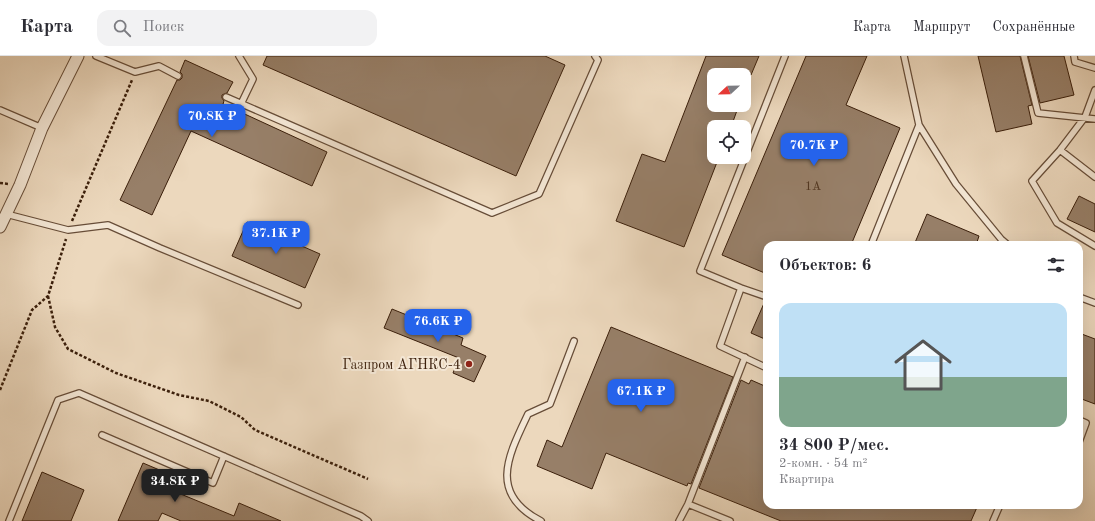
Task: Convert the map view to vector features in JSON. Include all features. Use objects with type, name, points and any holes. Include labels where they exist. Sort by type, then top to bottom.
[{"type":"street","points":[[0,227],[20,185],[42,128],[78,56]]},
{"type":"lane","points":[[96,56],[135,72],[159,66],[178,76]]},
{"type":"lane","points":[[239,56],[253,79],[241,104]]},
{"type":"lane","points":[[763,296],[700,271],[785,56]]},
{"type":"lane","points":[[904,56],[920,125],[956,184],[1003,241]]},
{"type":"lane","points":[[1024,56],[1038,113],[1095,119]]},
{"type":"lane","points":[[1074,56],[1075,62],[1095,68]]},
{"type":"lane","points":[[226,97],[492,213],[539,194],[598,57]]},
{"type":"lane","points":[[1095,90],[1085,117],[1060,150],[1032,181],[1057,223],[1095,246]]},
{"type":"lane","points":[[0,110],[42,128]]},
{"type":"lane","points":[[873,241],[920,125]]},
{"type":"lane","points":[[1060,150],[1095,177]]},
{"type":"lane","points":[[6,214],[68,230],[108,225],[298,305]]},
{"type":"lane","points":[[741,288],[720,346],[763,366]]},
{"type":"lane","points":[[1083,298],[1095,303]]},
{"type":"lane","points":[[541,521],[532,516],[515,501],[508,488],[506,469],[518,435],[528,414],[550,404],[574,341]]},
{"type":"lane","points":[[679,521],[688,504],[744,357]]},
{"type":"lane","points":[[9,521],[58,400],[79,393],[361,516],[368,521]]},
{"type":"lane","points":[[1083,422],[1086,423],[1083,431]]},
{"type":"lane","points":[[102,435],[213,483],[224,456]]},
{"type":"lane","points":[[688,504],[730,521]]},
{"type":"lane","points":[[993,521],[998,509]]},
{"type":"path","points":[[135,72],[68,230],[48,296],[55,327],[68,349],[116,373],[179,395],[209,401],[242,417],[256,430],[368,479]]},
{"type":"path","points":[[0,390],[32,310],[48,296]]},
{"type":"building","points":[[267,56],[545,56],[565,65],[516,176],[263,65]]},
{"type":"building","points":[[706,56],[759,56],[751,75],[751,68],[707,68],[707,112],[736,112],[734,120],[707,120],[707,164],[716,164],[684,247],[616,221],[642,154],[665,162]]},
{"type":"building","points":[[806,56],[867,56],[846,105],[900,128],[853,241],[763,241],[763,272],[722,255]]},
{"type":"building","points":[[978,56],[1020,56],[1032,105],[1028,106],[1032,124],[996,132]]},
{"type":"building","points":[[1028,56],[1064,56],[1074,95],[1040,103]]},
{"type":"building","points":[[185,60],[233,82],[227,93],[222,95],[224,101],[223,104],[327,152],[312,186],[191,131],[152,215],[120,200],[177,80],[182,78],[182,74],[180,72]]},
{"type":"building","points":[[1079,196],[1095,204],[1095,232],[1067,219]]},
{"type":"building","points":[[927,214],[979,236],[977,241],[916,241]]},
{"type":"building","points":[[247,222],[320,254],[305,288],[232,256]]},
{"type":"building","points":[[763,306],[763,338],[751,333]]},
{"type":"building","points":[[392,309],[463,338],[461,345],[486,356],[474,382],[453,373],[459,358],[384,328]]},
{"type":"building","points":[[611,327],[733,377],[691,484],[688,483],[687,486],[606,453],[592,489],[537,466],[547,440],[562,447]]},
{"type":"building","points":[[1083,334],[1095,339],[1095,404],[1083,400]]},
{"type":"building","points":[[741,380],[749,384],[751,380],[763,385],[763,509],[976,509],[971,521],[781,521],[699,488]]},
{"type":"building","points":[[143,463],[176,477],[171,490],[234,516],[239,503],[281,521],[181,521],[162,513],[158,521],[118,521]]},
{"type":"building","points":[[42,472],[84,490],[71,521],[22,521]]},
{"type":"place","name":"Газпром АГНКС-4","points":[[469,364]]}]
